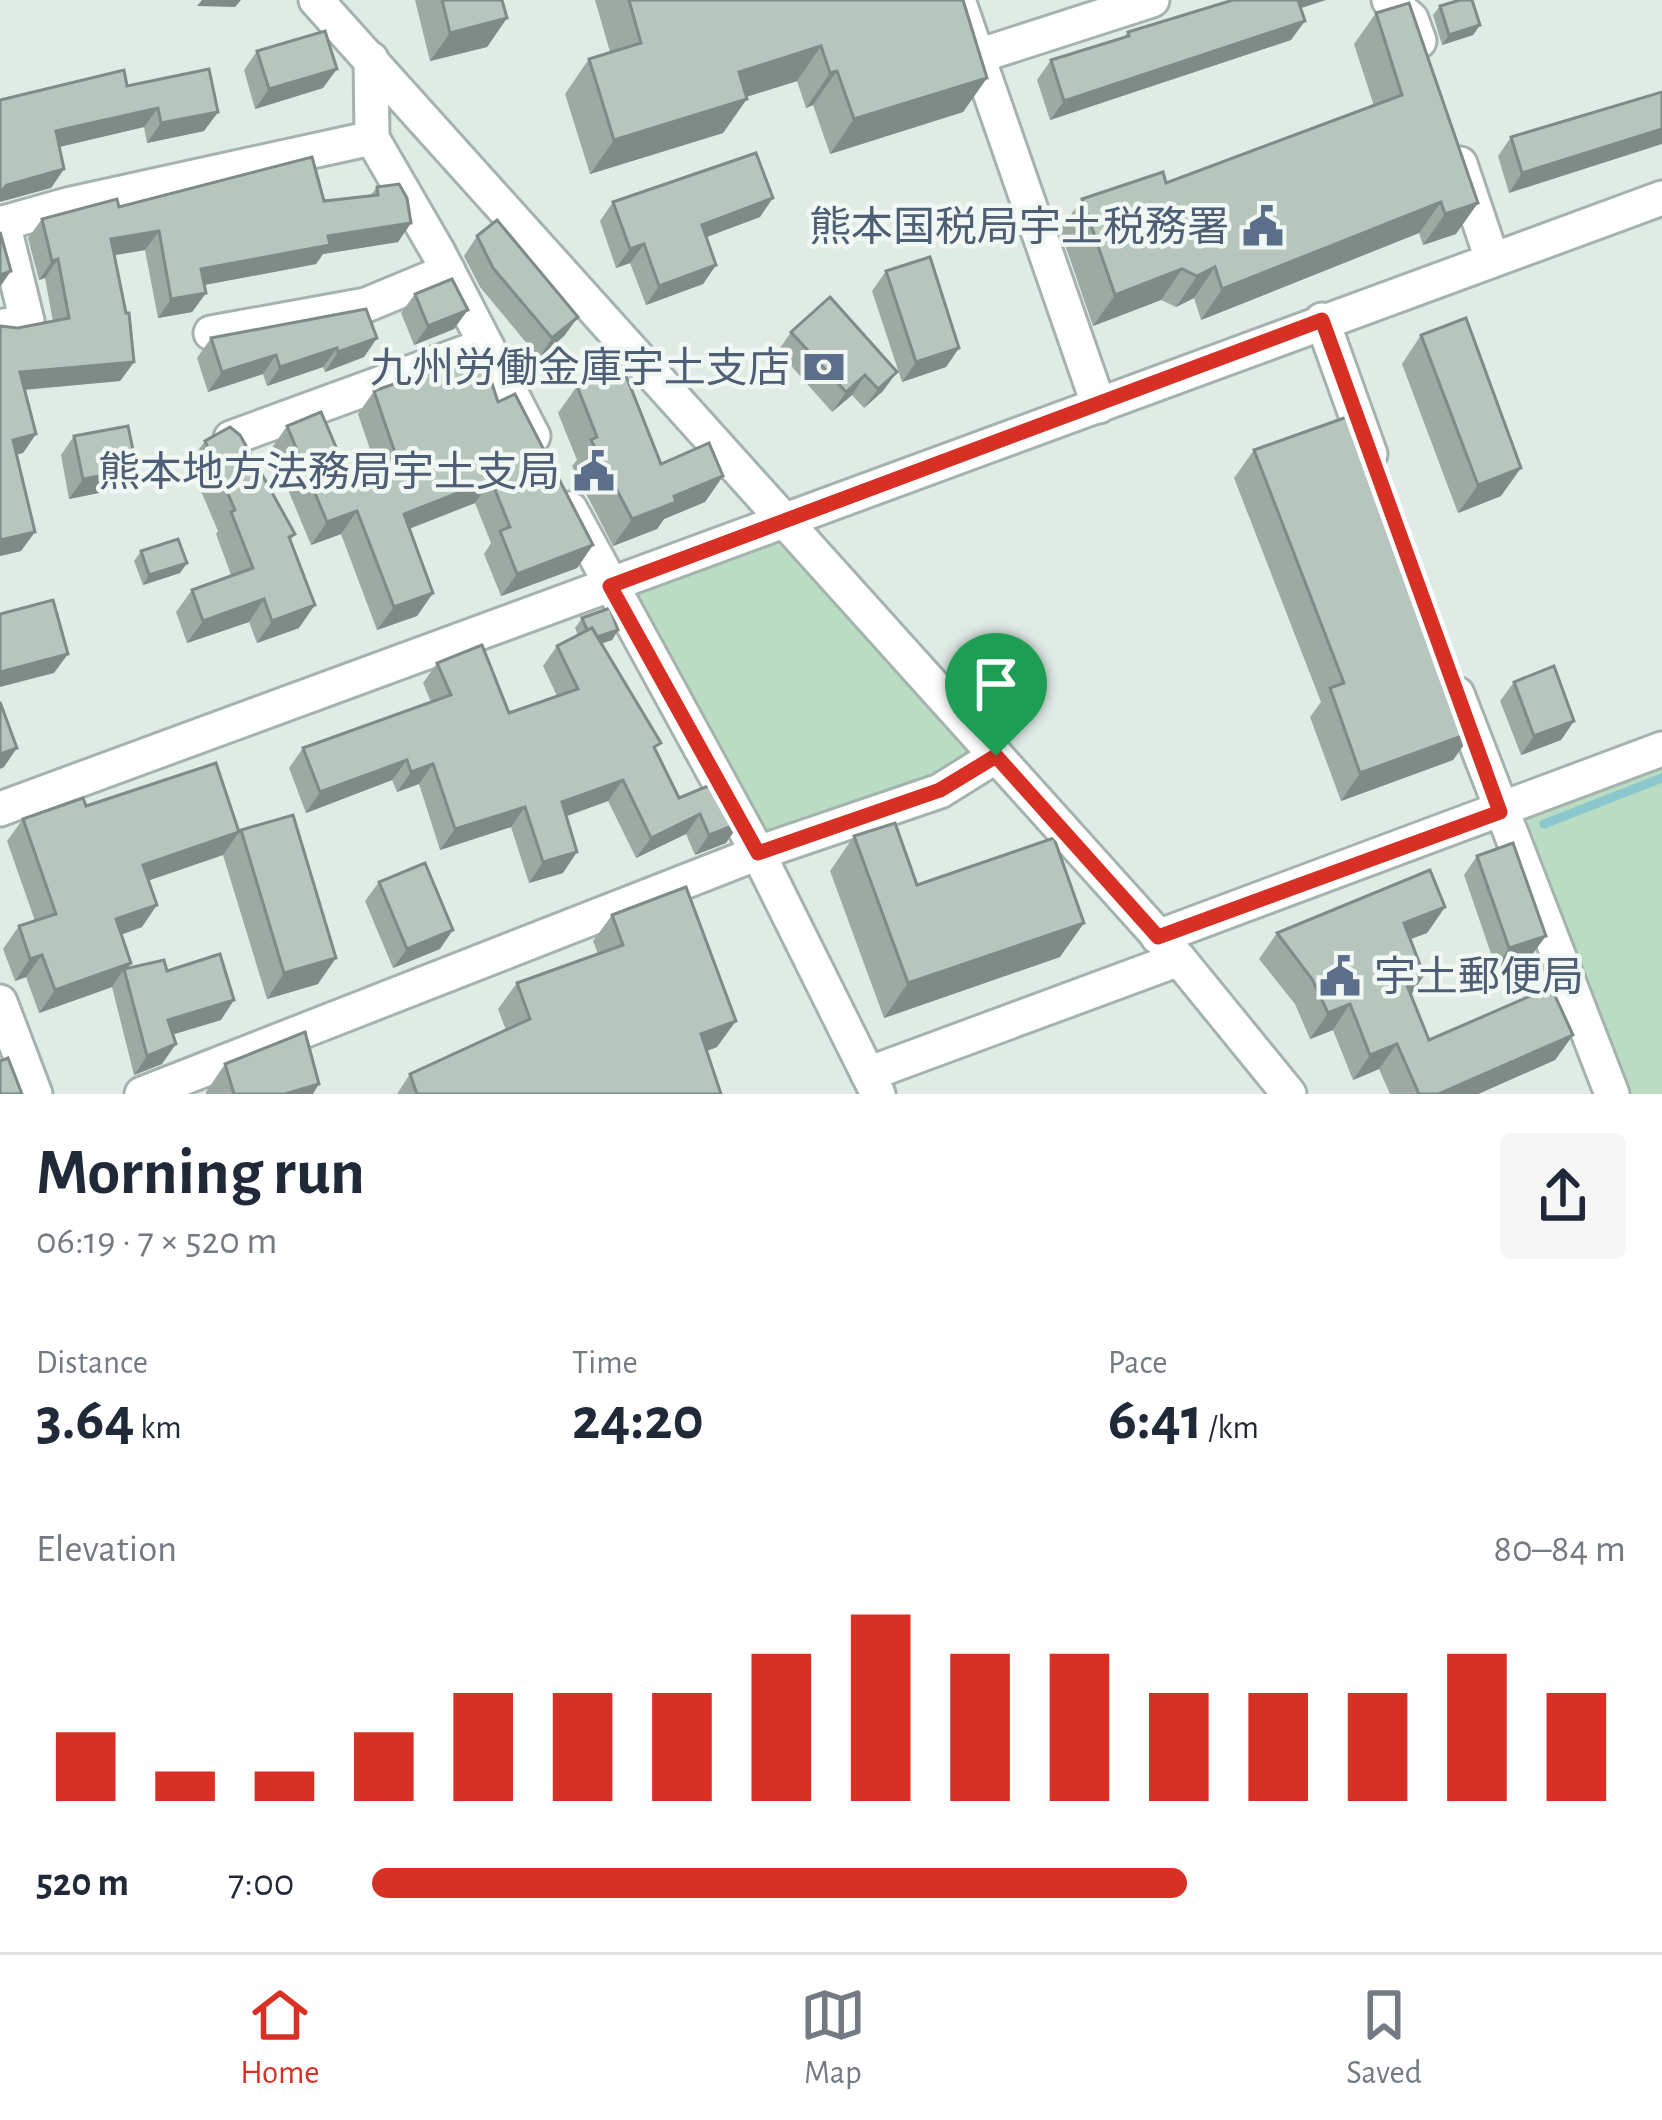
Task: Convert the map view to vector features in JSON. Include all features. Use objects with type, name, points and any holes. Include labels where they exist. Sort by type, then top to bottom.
[{"type":"street","points":[[316,0],[1169,948],[1289,1094]]},
{"type":"street","points":[[958,0],[1099,406]]},
{"type":"street","points":[[975,57],[1152,0]]},
{"type":"street","points":[[1389,0],[1412,20],[1426,63]]},
{"type":"street","points":[[370,59],[372,138],[448,271],[610,586],[758,853],[867,1086],[1169,948],[1662,749]]},
{"type":"street","points":[[1448,128],[1492,259]]},
{"type":"street","points":[[0,327],[27,321],[2,223],[372,138]]},
{"type":"street","points":[[0,809],[1662,198]]},
{"type":"street","points":[[211,333],[366,305],[448,271]]},
{"type":"street","points":[[1322,320],[1382,485]]},
{"type":"street","points":[[231,438],[486,345]]},
{"type":"street","points":[[1445,660],[1612,1094]]},
{"type":"street","points":[[142,1094],[758,853],[940,790],[996,756]]},
{"type":"street","points":[[0,1002],[34,1094]]},
{"type":"green space","points":[[780,520],[996,756],[758,853],[610,586]]},
{"type":"green space","points":[[1662,758],[1662,1094],[1630,1094],[1524,812]]},
{"type":"building","points":[[442,0],[502,0],[507,18],[450,33]]},
{"type":"building","points":[[629,0],[963,0],[987,78],[854,119],[837,71],[830,73],[821,46],[739,72],[747,99],[614,140],[589,59],[641,43]]},
{"type":"building","points":[[1233,0],[1298,0],[1305,21],[1064,101],[1051,60]]},
{"type":"building","points":[[1472,0],[1480,25],[1449,35],[1440,6]]},
{"type":"building","points":[[1409,3],[1478,203],[1445,214],[1441,202],[1222,289],[1215,267],[1197,276],[1182,269],[1115,295],[1082,199],[1163,172],[1166,183],[1402,95],[1376,13]]},
{"type":"building","points":[[325,31],[337,69],[269,89],[257,51]]},
{"type":"building","points":[[209,69],[218,112],[161,123],[158,108],[56,131],[64,169],[7,185],[0,192],[0,100],[124,70],[127,86]]},
{"type":"building","points":[[1662,92],[1662,129],[1522,173],[1511,137]]},
{"type":"building","points":[[756,153],[773,198],[702,225],[716,265],[659,286],[644,244],[630,249],[613,202]]},
{"type":"building","points":[[312,157],[324,201],[378,195],[377,187],[399,184],[411,223],[328,236],[330,245],[201,269],[206,293],[171,299],[159,231],[111,239],[129,313],[134,362],[20,372],[36,434],[13,440],[35,532],[0,540],[0,326],[18,328],[69,318],[58,259],[52,261],[42,219],[117,199],[119,207]]},
{"type":"building","points":[[497,220],[578,317],[552,338],[493,268],[477,236]]},
{"type":"building","points":[[0,232],[11,271],[0,275]]},
{"type":"building","points":[[930,257],[959,348],[916,362],[886,271]]},
{"type":"building","points":[[452,279],[468,310],[428,326],[415,294]]},
{"type":"building","points":[[830,297],[897,372],[878,389],[865,375],[846,392],[791,332]]},
{"type":"building","points":[[366,309],[377,338],[280,367],[276,355],[222,372],[211,338]]},
{"type":"building","points":[[1466,318],[1521,468],[1478,485],[1421,335]]},
{"type":"building","points":[[482,353],[498,402],[515,394],[593,545],[517,574],[500,531],[510,527],[491,480],[404,514],[433,593],[394,607],[357,511],[327,522],[287,426],[321,412],[348,475],[396,456],[374,391]]},
{"type":"building","points":[[623,368],[661,464],[709,443],[723,476],[632,519],[591,440],[597,437],[577,386]]},
{"type":"building","points":[[1361,412],[1435,611],[1429,613],[1473,732],[1360,773],[1330,688],[1344,683],[1254,450]]},
{"type":"building","points":[[128,426],[137,469],[83,479],[74,436]]},
{"type":"building","points":[[230,427],[240,435],[295,534],[289,537],[315,605],[272,621],[264,599],[203,621],[192,590],[253,568],[231,512],[235,510],[205,441]]},
{"type":"building","points":[[178,539],[187,563],[149,575],[141,551]]},
{"type":"building","points":[[53,600],[68,654],[0,672],[0,614]]},
{"type":"building","points":[[610,608],[618,630],[597,637],[592,628],[587,630],[582,618]]},
{"type":"building","points":[[592,628],[661,743],[654,747],[679,798],[720,781],[740,823],[709,835],[700,814],[651,838],[623,780],[562,802],[577,852],[543,862],[525,807],[455,829],[433,764],[411,772],[407,760],[320,792],[303,748],[451,695],[437,663],[482,645],[509,713],[578,689],[557,646]]},
{"type":"building","points":[[1554,666],[1574,721],[1534,736],[1514,682]]},
{"type":"building","points":[[0,702],[17,748],[0,754]]},
{"type":"building","points":[[216,763],[239,832],[143,865],[157,905],[116,919],[131,963],[55,990],[42,955],[30,959],[19,926],[56,914],[23,819],[83,798],[86,806]]},
{"type":"building","points":[[293,815],[336,958],[284,973],[241,830]]},
{"type":"building","points":[[895,823],[917,885],[1054,838],[1084,923],[908,983],[854,836]]},
{"type":"building","points":[[1513,843],[1546,936],[1509,948],[1477,856]]},
{"type":"building","points":[[425,863],[453,930],[407,949],[379,882]]},
{"type":"building","points":[[1430,870],[1445,907],[1404,923],[1424,975],[1406,983],[1429,1040],[1551,987],[1573,1035],[1438,1094],[1419,1094],[1397,1044],[1370,1055],[1350,1004],[1328,1013],[1312,979],[1277,933]]},
{"type":"building","points":[[686,887],[736,1021],[701,1034],[721,1094],[417,1094],[410,1074],[530,1019],[517,983],[623,945],[612,915]]},
{"type":"building","points":[[220,954],[234,1000],[168,1020],[176,1044],[147,1056],[124,969],[164,960],[167,971]]},
{"type":"building","points":[[305,1032],[319,1084],[285,1094],[234,1094],[225,1064]]},
{"type":"building","points":[[8,1058],[22,1094],[0,1094],[0,1061]]},
{"type":"waterway","points":[[1544,824],[1662,778]]},
{"type":"place","name":"熊本国税局宇土税務署","points":[[1263,226]]},
{"type":"place","name":"九州労働金庫宇土支店","points":[[824,367]]},
{"type":"place","name":"熊本地方法務局宇土支局","points":[[594,471]]},
{"type":"place","name":"宇土郵便局","points":[[1340,976]]},
{"type":"route","points":[[1322,320],[1500,812],[1158,937],[996,756],[940,790],[758,853],[610,586],[1322,320]]}]
